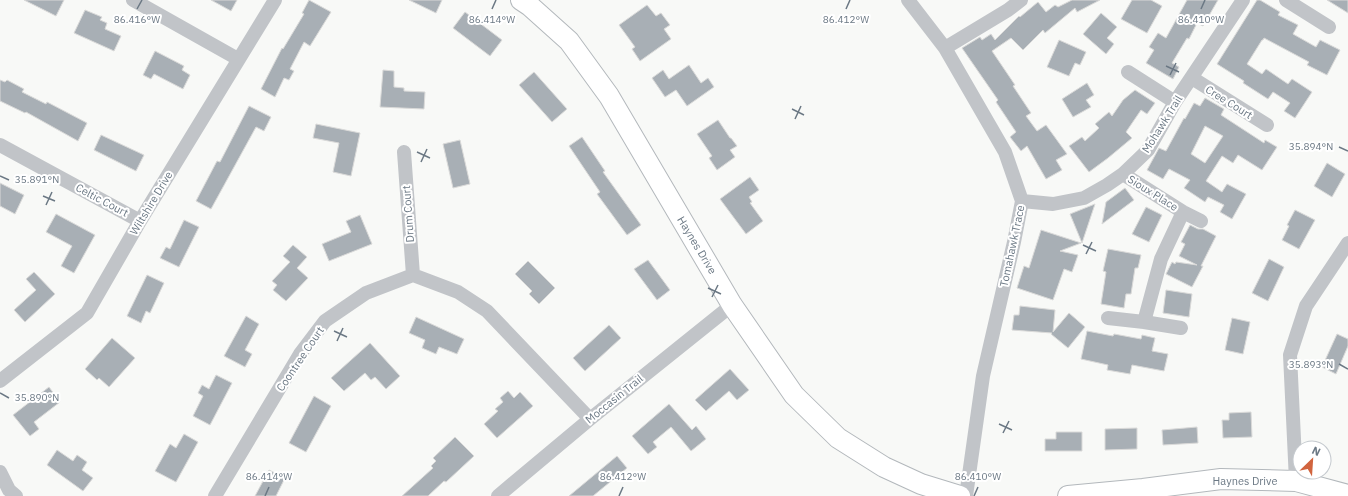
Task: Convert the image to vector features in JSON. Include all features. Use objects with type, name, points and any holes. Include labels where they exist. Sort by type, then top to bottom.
[{"type":"street","points":[[133,0],[238,59]]},
{"type":"street","name":"Wiltshire Drive","points":[[0,381],[87,313],[140,220],[275,0]]},
{"type":"street","name":"Haynes Drive","points":[[521,0],[530,6],[569,42],[609,96],[732,305],[794,395],[838,438],[884,467],[921,484],[960,496]]},
{"type":"street","name":"Tomahawk Trace","points":[[908,0],[944,48],[1005,152],[1022,201],[983,376],[966,496]]},
{"type":"street","points":[[944,48],[1008,10],[1021,0]]},
{"type":"street","name":"Mohawk Trail","points":[[1022,201],[1053,204],[1084,198],[1123,174],[1148,150],[1175,102],[1243,0]]},
{"type":"street","points":[[1286,0],[1329,27]]},
{"type":"street","points":[[1128,72],[1175,102]]},
{"type":"street","name":"Cree Court","points":[[1192,78],[1267,125]]},
{"type":"street","name":"Celtic Court","points":[[0,145],[140,220]]},
{"type":"street","name":"Drum Court","points":[[404,152],[413,275]]},
{"type":"street","name":"Sioux Place","points":[[1123,174],[1201,221]]},
{"type":"street","points":[[1144,322],[1161,259],[1184,212]]},
{"type":"street","points":[[1296,481],[1290,355],[1306,306],[1348,243]]},
{"type":"street","points":[[413,275],[458,292],[487,311],[590,419]]},
{"type":"street","name":"Coontree Court","points":[[215,496],[300,354],[325,321],[366,293],[413,275]]},
{"type":"street","name":"Moccasin Trail","points":[[498,496],[590,419],[732,305]]},
{"type":"street","points":[[1108,318],[1181,328]]},
{"type":"street","points":[[0,472],[10,490],[16,496]]},
{"type":"street","name":"Haynes Drive","points":[[1068,496],[1143,493],[1221,479],[1296,481],[1348,495]]},
{"type":"building","points":[[24,0],[64,0],[56,16]]},
{"type":"building","points":[[211,0],[237,0],[231,11]]},
{"type":"building","points":[[309,0],[331,12],[310,46],[304,42],[290,69],[294,71],[289,80],[284,78],[275,97],[261,89],[282,48],[283,49],[304,14],[302,13]]},
{"type":"building","points":[[409,0],[442,0],[436,13]]},
{"type":"building","points":[[1072,0],[1100,0],[1077,12],[1075,8],[1045,33],[1043,30],[1023,50],[1011,38],[992,51],[1015,85],[1013,86],[1031,113],[1026,116],[1037,131],[1046,125],[1067,154],[1056,160],[1062,170],[1046,179],[1027,146],[1021,151],[1010,137],[1016,132],[996,102],[998,100],[962,48],[980,37],[982,40],[991,34],[995,40],[1019,16],[1020,17],[1038,2],[1046,12],[1055,5],[1058,7]]},
{"type":"building","points":[[1132,0],[1151,0],[1162,6],[1147,33],[1121,19]]},
{"type":"building","points":[[1187,0],[1218,0],[1203,26],[1197,23],[1189,39],[1187,38],[1172,63],[1179,67],[1173,79],[1146,63],[1154,50],[1149,47],[1158,33],[1166,38]]},
{"type":"building","points":[[1257,0],[1260,0],[1280,12],[1278,15],[1298,25],[1293,34],[1316,47],[1320,40],[1340,50],[1327,75],[1307,65],[1309,62],[1264,38],[1262,40],[1247,64],[1262,74],[1266,69],[1288,84],[1292,79],[1312,92],[1295,118],[1284,111],[1290,103],[1273,92],[1268,99],[1243,83],[1244,81],[1217,64]]},
{"type":"building","points":[[1327,0],[1348,0],[1348,13]]},
{"type":"building","points":[[647,5],[656,16],[661,13],[670,25],[664,29],[671,39],[640,61],[632,49],[635,47],[619,25]]},
{"type":"building","points":[[85,10],[102,17],[100,20],[107,23],[105,29],[121,36],[114,51],[74,33]]},
{"type":"building","points":[[465,12],[502,40],[490,56],[453,28]]},
{"type":"building","points":[[1101,13],[1117,27],[1107,38],[1114,44],[1106,54],[1083,34]]},
{"type":"building","points":[[1059,40],[1086,52],[1080,65],[1075,63],[1069,76],[1047,67]]},
{"type":"building","points":[[155,51],[184,66],[182,70],[190,75],[183,89],[154,74],[151,79],[143,75]]},
{"type":"building","points":[[689,65],[701,83],[708,78],[714,87],[687,106],[676,90],[665,97],[652,78],[663,70],[669,79]]},
{"type":"building","points":[[383,70],[394,71],[394,87],[404,88],[404,91],[425,92],[424,109],[380,107]]},
{"type":"building","points":[[534,72],[567,109],[552,122],[519,85]]},
{"type":"building","points":[[0,80],[5,82],[7,80],[24,89],[22,92],[46,104],[47,102],[87,123],[78,141],[26,112],[25,113],[0,101]]},
{"type":"building","points":[[1087,83],[1094,95],[1086,100],[1091,107],[1073,117],[1062,99]]},
{"type":"building","points":[[1135,90],[1155,103],[1147,114],[1141,110],[1126,132],[1132,138],[1089,172],[1069,146],[1082,137],[1085,141],[1099,128],[1095,124],[1109,112],[1112,116],[1123,100]]},
{"type":"building","points":[[1205,98],[1224,109],[1221,115],[1264,143],[1265,140],[1277,147],[1262,170],[1238,155],[1233,163],[1222,156],[1206,181],[1222,192],[1227,184],[1246,194],[1232,219],[1220,212],[1224,205],[1208,197],[1205,202],[1184,188],[1190,180],[1169,169],[1163,179],[1147,170],[1159,148],[1166,151],[1194,103],[1200,106]],"holes":[[[1205,126],[1223,136],[1205,163],[1191,154]]]},
{"type":"building","points":[[249,106],[271,117],[264,131],[256,127],[211,209],[196,201],[217,161],[220,162]]},
{"type":"building","points":[[718,120],[737,146],[730,150],[735,157],[717,170],[709,158],[712,156],[697,134]]},
{"type":"building","points":[[316,124],[360,133],[351,176],[333,172],[339,143],[313,138]]},
{"type":"building","points":[[101,135],[144,155],[136,171],[94,150]]},
{"type":"building","points":[[582,137],[605,171],[603,172],[641,225],[627,235],[597,194],[600,192],[569,146]]},
{"type":"building","points":[[460,140],[470,184],[453,188],[443,144]]},
{"type":"building","points":[[1327,163],[1345,174],[1332,197],[1314,186]]},
{"type":"building","points":[[750,177],[759,190],[749,197],[752,202],[750,203],[763,221],[746,234],[720,199]]},
{"type":"building","points":[[0,183],[24,195],[15,214],[0,206]]},
{"type":"building","points":[[1125,188],[1134,200],[1102,224],[1106,202]]},
{"type":"building","points":[[1095,204],[1082,243],[1070,214]]},
{"type":"building","points":[[1146,207],[1162,215],[1149,242],[1132,234]]},
{"type":"building","points":[[1295,210],[1315,220],[1299,249],[1282,240],[1289,226],[1287,225]]},
{"type":"building","points":[[56,214],[95,235],[74,273],[61,266],[72,246],[46,232]]},
{"type":"building","points":[[360,215],[372,244],[329,261],[322,244],[351,232],[346,221]]},
{"type":"building","points":[[184,220],[199,227],[179,267],[160,258],[166,247],[170,249]]},
{"type":"building","points":[[1190,225],[1198,229],[1203,229],[1216,236],[1192,287],[1166,274],[1172,262],[1175,264],[1176,262],[1197,265],[1179,256],[1185,244],[1181,242]]},
{"type":"building","points":[[1041,230],[1081,243],[1060,251],[1078,255],[1072,272],[1064,269],[1053,300],[1017,288],[1024,266],[1029,268]]},
{"type":"building","points":[[293,245],[307,257],[297,268],[308,278],[286,301],[273,290],[277,285],[272,281],[290,262],[283,256]]},
{"type":"building","points":[[1108,249],[1141,255],[1138,268],[1135,268],[1131,294],[1126,294],[1124,308],[1101,304],[1106,272],[1103,271]]},
{"type":"building","points":[[1269,259],[1284,267],[1268,301],[1252,293]]},
{"type":"building","points":[[648,260],[670,290],[657,300],[634,269]]},
{"type":"building","points":[[528,261],[555,288],[539,304],[529,294],[532,291],[515,274]]},
{"type":"building","points":[[34,272],[55,294],[25,322],[14,310],[36,290],[26,279]]},
{"type":"building","points":[[147,275],[164,283],[150,313],[146,311],[141,323],[127,316]]},
{"type":"building","points":[[1166,290],[1192,294],[1189,317],[1163,313]]},
{"type":"building","points":[[1020,306],[1055,310],[1053,332],[1069,313],[1085,327],[1068,348],[1051,334],[1052,333],[1012,330],[1014,315],[1019,315]]},
{"type":"building","points":[[246,316],[259,324],[245,350],[252,354],[245,367],[224,356]]},
{"type":"building","points":[[416,317],[464,339],[457,354],[439,347],[436,354],[422,348],[425,340],[409,333]]},
{"type":"building","points":[[1232,318],[1250,322],[1243,354],[1225,350]]},
{"type":"building","points":[[609,325],[621,338],[585,371],[573,358]]},
{"type":"building","points":[[1087,331],[1141,339],[1142,335],[1155,338],[1152,351],[1168,354],[1164,371],[1132,365],[1130,374],[1107,370],[1108,365],[1081,359]]},
{"type":"building","points":[[1337,334],[1348,339],[1348,346],[1336,374],[1322,367]]},
{"type":"building","points":[[112,338],[135,358],[109,387],[99,378],[97,380],[85,369]]},
{"type":"building","points":[[370,343],[400,376],[386,389],[375,377],[371,380],[365,373],[344,391],[331,378]]},
{"type":"building","points":[[730,369],[749,390],[737,400],[729,391],[706,411],[695,400]]},
{"type":"building","points":[[216,375],[232,383],[210,425],[193,416],[203,396],[198,393],[202,385],[209,389]]},
{"type":"building","points":[[49,387],[60,402],[34,422],[39,429],[30,436],[13,415]]},
{"type":"building","points":[[508,391],[514,398],[520,392],[533,406],[497,438],[484,424],[498,411],[495,409],[503,402],[500,398]]},
{"type":"building","points":[[314,396],[331,406],[306,452],[289,443]]},
{"type":"building","points":[[669,404],[692,430],[696,426],[706,439],[691,451],[671,427],[653,442],[657,447],[648,454],[632,436]]},
{"type":"building","points":[[1251,412],[1252,437],[1223,438],[1222,420],[1229,420],[1229,413]]},
{"type":"building","points":[[1197,427],[1198,443],[1163,445],[1162,430]]},
{"type":"building","points":[[1137,428],[1137,449],[1105,450],[1105,429]]},
{"type":"building","points":[[1056,432],[1082,432],[1082,451],[1045,451],[1045,439],[1056,439]]},
{"type":"building","points":[[184,434],[198,442],[176,482],[155,471],[170,444],[176,448]]},
{"type":"building","points":[[455,437],[474,456],[446,482],[444,481],[428,496],[402,496],[433,468],[431,466],[436,461],[433,458]]},
{"type":"building","points":[[57,450],[73,461],[77,455],[87,462],[82,470],[93,478],[83,491],[47,465]]},
{"type":"building","points":[[617,456],[627,468],[593,496],[569,496]]},
{"type":"building","points":[[269,470],[285,478],[276,496],[255,496]]}]
